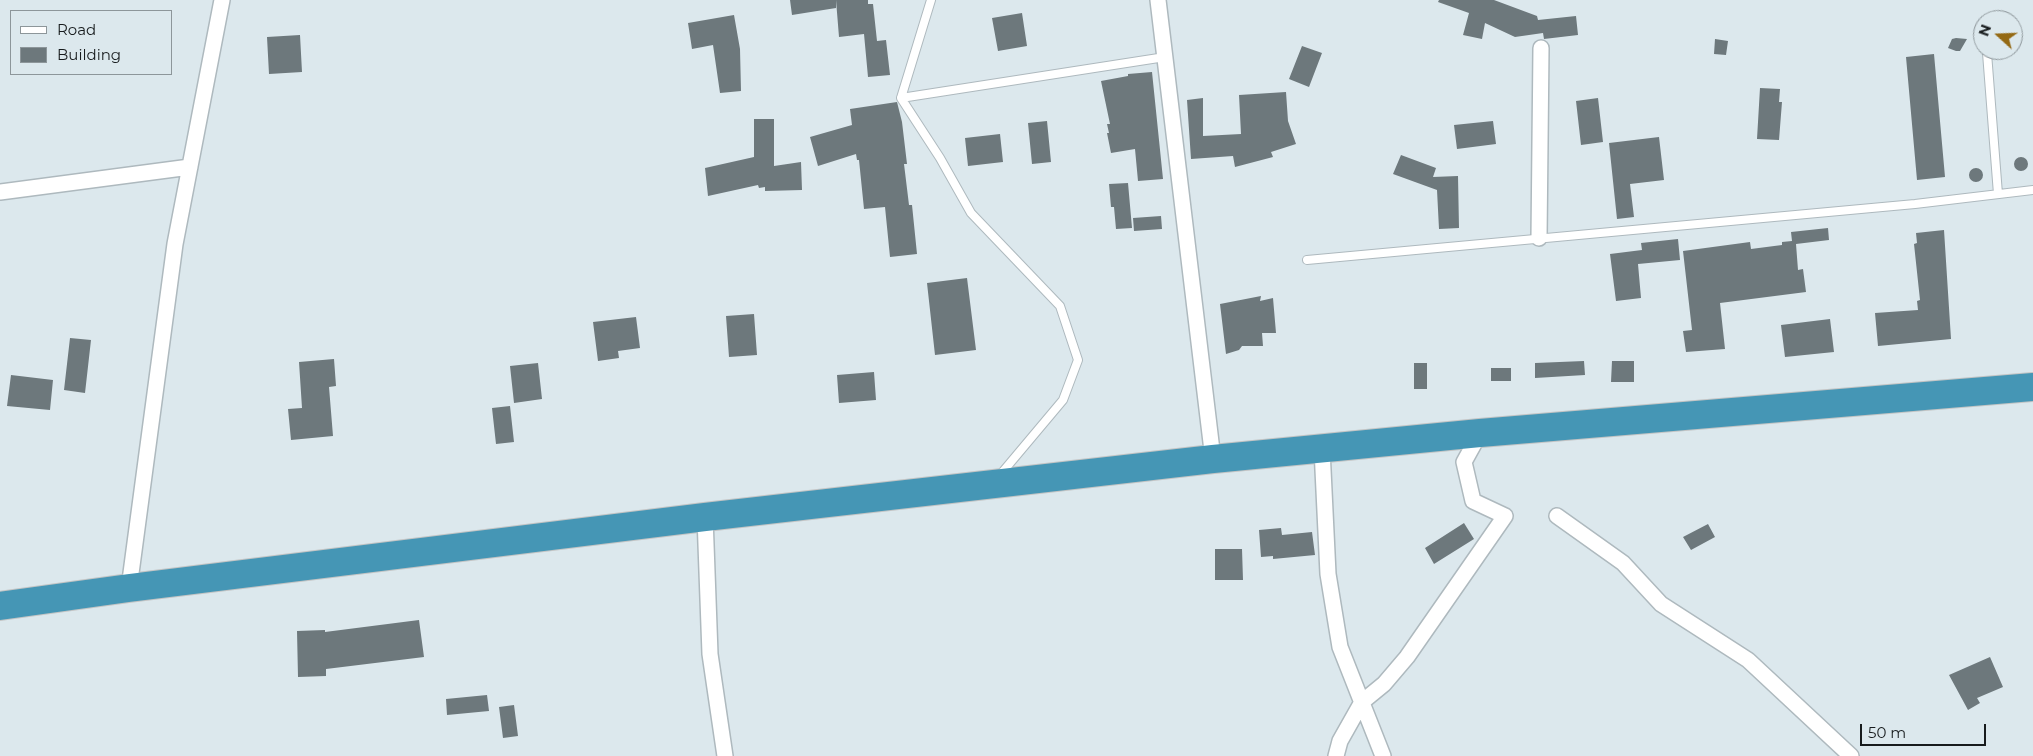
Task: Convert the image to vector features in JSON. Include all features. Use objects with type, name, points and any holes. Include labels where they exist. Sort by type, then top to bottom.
[{"type":"highway","points":[[0,606],[128,588],[704,517],[1213,459],[1480,433],[2033,387]]},
{"type":"street","points":[[128,588],[175,244],[222,0]]},
{"type":"street","points":[[1158,0],[1213,459]]},
{"type":"street","points":[[1539,238],[1541,48]]},
{"type":"street","points":[[0,192],[190,167]]},
{"type":"street","points":[[1336,756],[1340,741],[1362,702],[1384,684],[1407,657],[1505,516],[1473,501],[1464,462],[1480,433]]},
{"type":"street","points":[[1322,449],[1328,574],[1340,647],[1383,756]]},
{"type":"street","points":[[1557,516],[1623,563],[1661,604],[1748,660],[1851,756]]},
{"type":"street","points":[[704,517],[710,654],[725,756]]},
{"type":"lane","points":[[931,0],[902,98],[940,158],[971,213],[1060,306],[1078,360],[1063,400],[993,484]]},
{"type":"lane","points":[[902,98],[1165,57]]},
{"type":"lane","points":[[1988,60],[1998,194]]},
{"type":"lane","points":[[1307,260],[1906,205],[2033,190]]},
{"type":"building","points":[[790,0],[836,0],[836,8],[792,15]]},
{"type":"building","points":[[836,0],[868,0],[868,4],[873,4],[877,41],[886,40],[890,75],[868,77],[864,34],[839,37]]},
{"type":"building","points":[[1439,0],[1494,0],[1537,16],[1538,20],[1576,16],[1578,35],[1544,39],[1543,33],[1515,37],[1485,23],[1482,39],[1463,35],[1469,13],[1438,2]]},
{"type":"building","points":[[1022,13],[1027,46],[998,51],[992,18]]},
{"type":"building","points":[[734,15],[740,49],[741,91],[720,93],[713,45],[692,49],[688,23]]},
{"type":"building","points":[[300,35],[302,72],[269,74],[267,37]]},
{"type":"building","points":[[1715,39],[1728,41],[1726,55],[1714,54]]},
{"type":"building","points":[[1952,39],[1967,39],[1960,51],[1948,48]]},
{"type":"building","points":[[1302,46],[1322,53],[1309,87],[1289,79]]},
{"type":"building","points":[[1934,54],[1945,177],[1917,180],[1906,57]]},
{"type":"building","points":[[1152,72],[1163,179],[1138,181],[1135,149],[1111,153],[1107,133],[1109,133],[1107,124],[1110,124],[1101,81],[1128,76],[1128,74]]},
{"type":"building","points":[[1760,88],[1780,89],[1779,102],[1782,102],[1779,140],[1757,139]]},
{"type":"building","points":[[1286,92],[1288,121],[1296,144],[1271,152],[1273,157],[1235,167],[1233,156],[1191,159],[1187,100],[1203,98],[1203,136],[1241,134],[1239,95]]},
{"type":"building","points":[[1598,98],[1603,142],[1581,145],[1576,101]]},
{"type":"building","points":[[897,102],[902,122],[907,164],[904,164],[909,205],[912,205],[917,254],[890,257],[885,207],[864,209],[859,160],[857,160],[856,154],[818,166],[810,137],[852,125],[850,109]]},
{"type":"building","points":[[754,119],[774,119],[774,166],[801,162],[802,190],[765,191],[765,187],[759,188],[758,185],[708,196],[705,168],[754,157]]},
{"type":"building","points":[[1047,121],[1051,162],[1032,164],[1028,123]]},
{"type":"building","points":[[1493,121],[1496,144],[1457,149],[1454,125]]},
{"type":"building","points":[[1000,134],[1003,162],[968,166],[965,138]]},
{"type":"building","points":[[1659,137],[1664,180],[1630,184],[1634,217],[1617,219],[1609,143]]},
{"type":"building","points":[[1401,155],[1436,168],[1433,177],[1458,176],[1459,228],[1439,229],[1437,190],[1393,174]]},
{"type":"building","points":[[2021,157],[2026,159],[2028,164],[2026,169],[2021,171],[2016,169],[2014,164],[2016,159]]},
{"type":"building","points":[[1976,168],[1981,170],[1983,175],[1981,180],[1976,182],[1971,180],[1969,175],[1971,170]]},
{"type":"building","points":[[1128,183],[1132,228],[1116,229],[1114,207],[1111,207],[1109,184]]},
{"type":"building","points":[[1161,216],[1162,229],[1134,231],[1133,218]]},
{"type":"building","points":[[1828,228],[1829,240],[1796,244],[1798,270],[1803,269],[1806,292],[1720,303],[1725,349],[1686,352],[1683,331],[1692,330],[1683,251],[1750,242],[1751,249],[1782,245],[1782,242],[1792,241],[1791,232]]},
{"type":"building","points":[[1944,230],[1951,339],[1878,346],[1875,313],[1918,310],[1917,301],[1920,300],[1914,244],[1917,243],[1916,233]]},
{"type":"building","points":[[1678,239],[1680,260],[1638,264],[1641,298],[1616,301],[1610,254],[1642,250],[1641,243]]},
{"type":"building","points":[[967,278],[976,350],[935,355],[927,283]]},
{"type":"building","points":[[1261,296],[1260,301],[1273,298],[1276,333],[1262,333],[1263,346],[1242,346],[1239,350],[1226,354],[1220,304]]},
{"type":"building","points":[[754,314],[757,355],[729,357],[726,316]]},
{"type":"building","points":[[636,317],[640,348],[618,351],[619,358],[598,361],[593,322]]},
{"type":"building","points":[[1830,319],[1834,352],[1785,357],[1781,325]]},
{"type":"building","points":[[70,338],[91,340],[85,393],[64,390]]},
{"type":"building","points":[[334,359],[336,386],[329,387],[333,436],[291,440],[288,409],[302,408],[299,362]]},
{"type":"building","points":[[1584,361],[1585,375],[1535,378],[1535,363]]},
{"type":"building","points":[[1612,361],[1634,361],[1634,382],[1611,382]]},
{"type":"building","points":[[538,363],[542,399],[514,403],[510,366]]},
{"type":"building","points":[[1414,363],[1427,363],[1427,389],[1414,389]]},
{"type":"building","points":[[1491,368],[1511,368],[1511,381],[1491,381]]},
{"type":"building","points":[[874,372],[876,400],[839,403],[837,375]]},
{"type":"building","points":[[11,375],[53,380],[50,410],[7,406]]},
{"type":"building","points":[[510,406],[514,442],[496,444],[492,408]]},
{"type":"building","points":[[1464,523],[1474,539],[1434,564],[1425,548]]},
{"type":"building","points":[[1708,524],[1715,537],[1691,550],[1683,537]]},
{"type":"building","points":[[1281,528],[1282,535],[1312,532],[1315,555],[1273,559],[1273,556],[1261,557],[1259,530]]},
{"type":"building","points":[[1215,549],[1242,549],[1243,580],[1215,580]]},
{"type":"building","points":[[419,620],[424,657],[326,669],[326,676],[298,677],[297,631],[325,630],[325,632]]},
{"type":"building","points":[[1990,657],[2003,687],[1977,698],[1980,703],[1968,710],[1949,675]]},
{"type":"building","points":[[487,695],[489,711],[447,715],[446,699]]},
{"type":"building","points":[[514,705],[518,736],[503,738],[499,707]]}]
